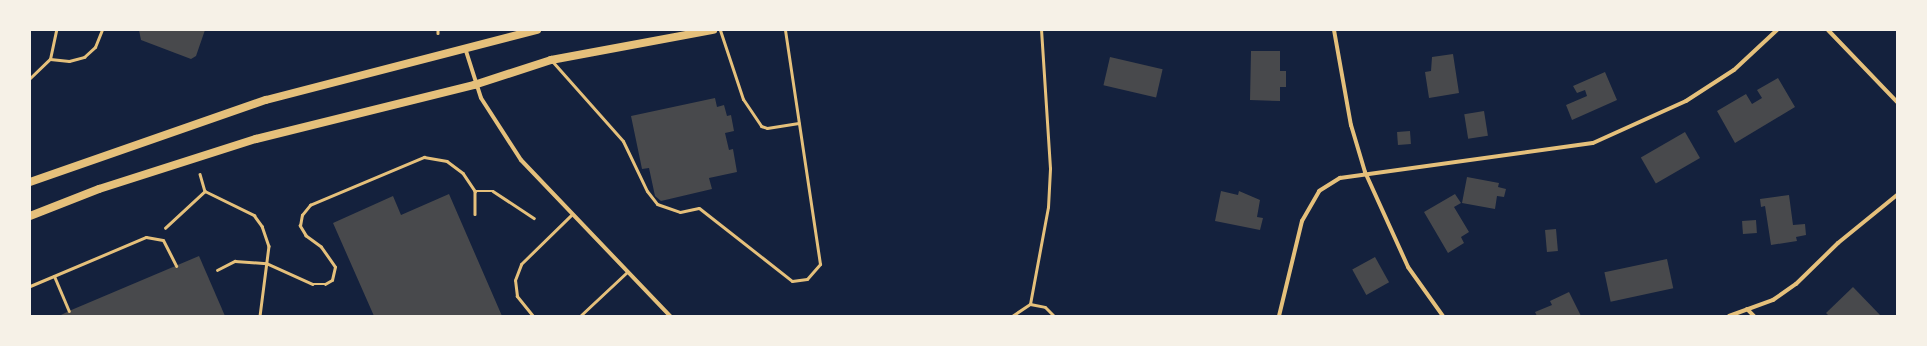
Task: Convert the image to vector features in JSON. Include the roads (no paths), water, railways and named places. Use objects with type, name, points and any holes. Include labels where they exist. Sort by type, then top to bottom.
[{"type":"main road","points":[[30,182],[266,100],[466,51],[506,36],[536,30]]},
{"type":"main road","points":[[30,216],[99,189],[230,146],[474,85],[551,60],[712,30]]},
{"type":"street","points":[[1334,30],[1351,125],[1365,172],[1408,266],[1443,316]]},
{"type":"street","points":[[1279,316],[1302,221],[1319,192],[1340,178],[1365,172],[1593,143],[1686,101],[1734,70],[1777,30]]},
{"type":"street","points":[[1828,30],[1897,102]]},
{"type":"street","points":[[466,51],[474,85],[494,124],[521,160],[670,316]]},
{"type":"street","points":[[1729,316],[1773,300],[1796,284],[1838,243],[1897,195]]},
{"type":"street","points":[[1747,309],[1754,316]]},
{"type":"lane","points":[[30,78],[50,59],[56,30]]},
{"type":"lane","points":[[50,59],[69,61],[84,57],[95,47],[102,30]]},
{"type":"lane","points":[[720,30],[742,99],[761,126],[767,128],[799,123]]},
{"type":"lane","points":[[551,60],[622,141],[647,191],[657,204],[680,212],[699,208],[709,218],[792,281],[812,277],[819,260],[785,30]]},
{"type":"lane","points":[[1030,304],[1048,206],[1050,168],[1041,30]]},
{"type":"lane","points":[[533,316],[517,296],[515,280],[521,264],[572,214]]},
{"type":"lane","points":[[30,286],[130,242],[146,237],[159,238],[176,266]]},
{"type":"lane","points":[[580,316],[627,272]]},
{"type":"lane","points":[[54,276],[69,312]]},
{"type":"lane","points":[[1012,316],[1030,304],[1045,307],[1054,316]]}]
